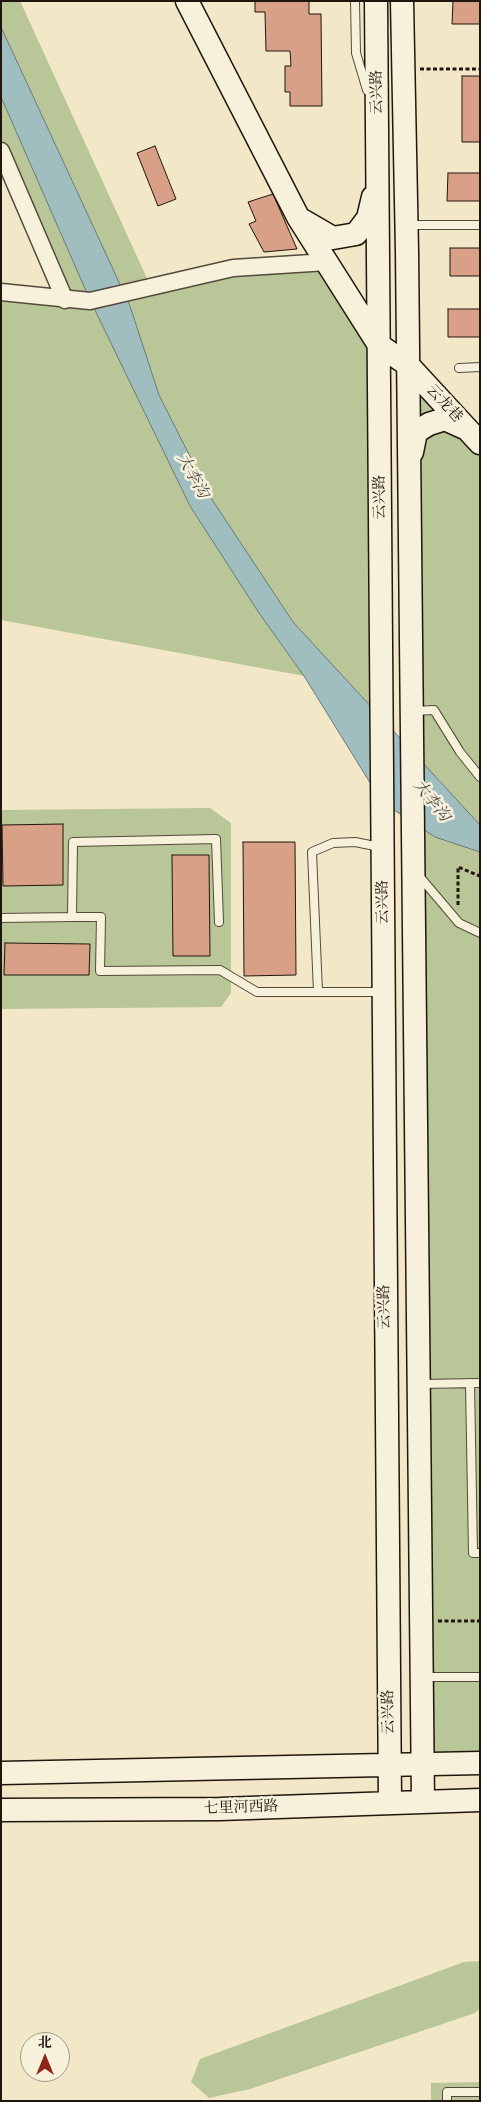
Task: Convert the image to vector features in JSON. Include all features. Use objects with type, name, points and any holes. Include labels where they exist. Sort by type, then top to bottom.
[{"type":"street","points":[[187,1],[298,218],[379,345]]},
{"type":"street","name":"云兴路","points":[[376,1],[373,180],[379,345],[390,1803]]},
{"type":"street","name":"云兴路","points":[[402,1],[407,225],[423,1802]]},
{"type":"street","points":[[1,151],[65,300]]},
{"type":"street","points":[[298,218],[332,238],[356,234],[368,218],[373,180]]},
{"type":"street","points":[[1,292],[65,300],[90,300],[233,268],[326,262]]},
{"type":"street","name":"云龙巷","points":[[379,345],[408,365],[473,436]]},
{"type":"street","points":[[409,465],[416,432],[429,424],[445,419],[473,436]]},
{"type":"street","points":[[1,1773],[390,1766],[480,1762]]},
{"type":"street","name":"七里河西路","points":[[1,1810],[220,1809],[480,1800]]},
{"type":"lane","points":[[355,1],[356,53],[367,86],[367,96]]},
{"type":"lane","points":[[407,225],[480,225]]},
{"type":"lane","points":[[459,368],[480,367]]},
{"type":"lane","points":[[412,717],[434,710],[460,752],[480,777]]},
{"type":"lane","points":[[318,992],[312,852],[332,843],[355,842],[383,836]]},
{"type":"lane","points":[[72,917],[73,842],[216,839],[219,922]]},
{"type":"lane","points":[[413,870],[459,923],[480,933]]},
{"type":"lane","points":[[1,918],[100,917],[100,971],[220,970],[257,992],[384,992]]},
{"type":"lane","points":[[470,1383],[473,1553],[480,1553]]},
{"type":"lane","points":[[419,1384],[480,1383]]},
{"type":"lane","points":[[422,1677],[480,1677]]},
{"type":"lane","points":[[447,2101],[447,2092],[480,2092]]},
{"type":"path","points":[[404,69],[480,69]]},
{"type":"path","points":[[459,923],[458,866],[480,876]]},
{"type":"path","points":[[422,1621],[480,1621]]},
{"type":"green space","points":[[1,1],[20,1],[151,287],[327,262],[379,345],[382,802],[304,676],[1,620],[1,292],[64,300],[1,147]]},
{"type":"green space","points":[[408,365],[480,443],[480,1762],[423,1764]]},
{"type":"green space","points":[[210,808],[231,823],[231,993],[221,1007],[1,1009],[1,810]]},
{"type":"green space","points":[[480,1961],[480,2008],[475,2013],[250,2089],[209,2098],[191,2082],[200,2059],[464,1962]]},
{"type":"green space","points":[[480,2082],[480,2101],[431,2101],[431,2083]]},
{"type":"water","name":"大李沟","points":[[1,27],[130,306],[159,395],[211,498],[293,622],[480,825],[480,852],[435,837],[382,802],[304,676],[259,613],[190,506],[90,300],[1,97]]},
{"type":"building","points":[[255,1],[309,1],[309,14],[321,14],[322,106],[290,106],[290,92],[285,92],[285,66],[291,66],[290,51],[266,51],[265,12],[255,12]]},
{"type":"building","points":[[453,1],[480,1],[480,24],[452,24]]},
{"type":"building","points":[[462,76],[480,76],[480,142],[462,142]]},
{"type":"building","points":[[155,146],[176,199],[158,206],[137,153]]},
{"type":"building","points":[[448,173],[480,173],[480,201],[447,201]]},
{"type":"building","points":[[273,194],[297,249],[264,252],[249,224],[256,221],[248,202]]},
{"type":"building","points":[[450,248],[480,248],[480,276],[450,276]]},
{"type":"building","points":[[448,309],[480,309],[480,337],[448,337]]},
{"type":"building","points":[[63,824],[63,885],[3,886],[2,825]]},
{"type":"building","points":[[243,842],[295,842],[296,975],[244,976]]},
{"type":"building","points":[[172,855],[209,855],[210,956],[173,956]]},
{"type":"building","points":[[5,943],[90,944],[89,975],[4,975]]}]
